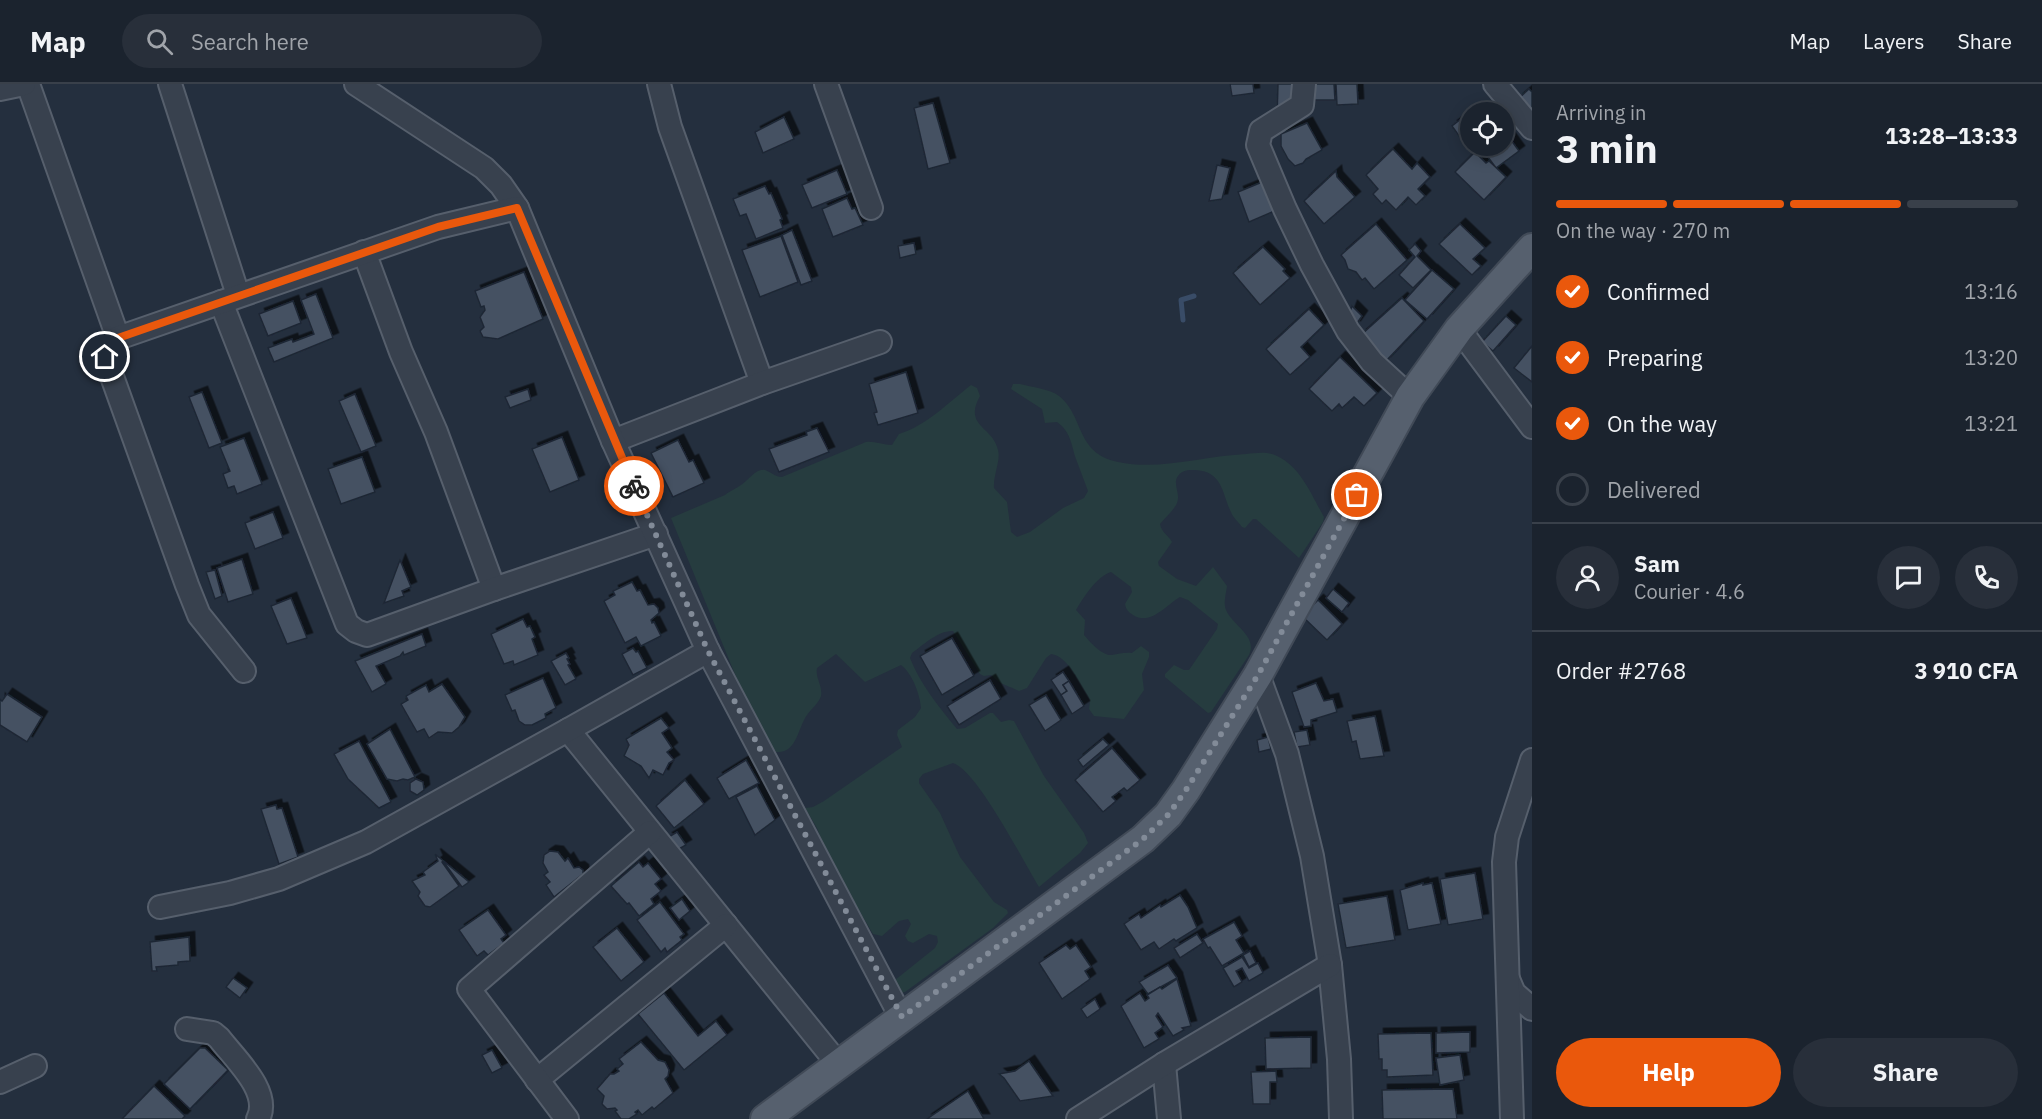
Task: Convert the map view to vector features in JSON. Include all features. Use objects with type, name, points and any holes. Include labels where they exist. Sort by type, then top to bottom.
[{"type":"main road","points":[[765,1119],[1143,839],[1168,815],[1258,675],[1410,397],[1459,329],[1532,248]]},
{"type":"street","points":[[0,89],[26,84],[118,338]]},
{"type":"street","points":[[170,84],[229,299],[347,624],[367,635],[656,534]]},
{"type":"street","points":[[356,84],[484,168],[501,185],[517,208],[613,441],[708,651],[902,1017]]},
{"type":"street","points":[[659,84],[670,127],[762,383]]},
{"type":"street","points":[[826,84],[871,208]]},
{"type":"street","points":[[1304,84],[1302,105],[1261,131],[1258,145],[1303,246],[1348,331],[1372,362],[1410,397]]},
{"type":"street","points":[[1495,84],[1532,128]]},
{"type":"street","points":[[244,671],[199,615],[105,357],[110,343],[118,338],[438,227],[517,208]]},
{"type":"street","points":[[364,252],[401,352],[436,432],[494,589]]},
{"type":"street","points":[[1459,329],[1532,427]]},
{"type":"street","points":[[613,441],[762,383],[880,342]]},
{"type":"street","points":[[160,907],[230,893],[279,879],[366,842],[708,651]]},
{"type":"street","points":[[1258,675],[1287,754],[1312,856],[1330,965],[1339,1059],[1341,1119]]},
{"type":"street","points":[[568,730],[839,1065]]},
{"type":"street","points":[[1512,1119],[1504,862],[1507,837],[1532,760]]},
{"type":"street","points":[[567,1119],[469,989],[650,831]]},
{"type":"street","points":[[537,1080],[726,925]]},
{"type":"street","points":[[1078,1119],[1164,1064],[1330,965]]},
{"type":"street","points":[[1508,979],[1514,993],[1532,1009]]},
{"type":"street","points":[[187,1029],[213,1033],[219,1038],[258,1088],[262,1100],[262,1112],[258,1119]]},
{"type":"street","points":[[1164,1064],[1168,1119]]},
{"type":"street","points":[[0,1082],[35,1066]]},
{"type":"green space","points":[[1013,384],[1040,388],[1059,396],[1067,404],[1087,443],[1094,451],[1118,462],[1149,465],[1230,455],[1273,454],[1293,467],[1310,491],[1324,517],[1299,558],[1256,519],[1253,519],[1245,528],[1242,527],[1232,514],[1220,485],[1211,474],[1195,470],[1183,471],[1176,479],[1177,503],[1160,524],[1172,542],[1158,562],[1159,566],[1177,579],[1196,586],[1213,567],[1227,586],[1226,610],[1248,637],[1251,648],[1249,655],[1211,712],[1208,713],[1165,677],[1165,674],[1174,665],[1189,670],[1217,629],[1218,624],[1188,600],[1180,597],[1152,616],[1140,618],[1133,615],[1125,604],[1132,592],[1131,587],[1111,572],[1095,583],[1076,610],[1085,620],[1084,635],[1104,653],[1112,655],[1132,653],[1141,646],[1149,652],[1142,674],[1144,690],[1124,719],[1094,716],[1089,709],[1088,696],[1068,665],[1051,654],[1027,688],[1019,691],[1001,683],[991,675],[980,674],[953,631],[937,635],[912,653],[910,658],[919,677],[957,729],[965,728],[990,713],[993,713],[1001,722],[1014,721],[1044,776],[1084,833],[1088,843],[1080,853],[1039,887],[987,799],[963,769],[953,763],[923,774],[919,783],[940,813],[960,857],[994,902],[1008,913],[993,928],[905,992],[899,993],[894,986],[895,980],[935,948],[938,942],[937,936],[929,934],[913,943],[908,941],[905,936],[911,924],[908,919],[899,921],[882,936],[873,934],[828,858],[817,828],[805,808],[813,807],[824,801],[902,747],[897,735],[898,730],[915,717],[921,708],[915,684],[901,665],[865,682],[836,654],[817,668],[821,696],[804,720],[793,744],[788,749],[776,752],[768,742],[739,684],[671,518],[725,495],[758,471],[765,470],[782,477],[866,442],[892,445],[899,434],[928,419],[971,385],[977,388],[980,396],[975,414],[977,420],[991,436],[998,450],[994,488],[1007,502],[1011,532],[1017,537],[1030,532],[1063,508],[1084,498],[1088,491],[1065,430],[1057,422],[1045,423],[1042,409],[1011,389]]},
{"type":"building","points":[[1230,84],[1253,84],[1254,93],[1232,96]]},
{"type":"building","points":[[1278,84],[1299,84],[1299,101],[1277,118]]},
{"type":"building","points":[[1309,84],[1334,84],[1335,100],[1311,100]]},
{"type":"building","points":[[1336,84],[1357,84],[1358,104],[1337,105]]},
{"type":"building","points":[[1529,89],[1532,92],[1532,115],[1518,99]]},
{"type":"building","points":[[933,103],[950,163],[928,169],[914,108]]},
{"type":"building","points":[[784,117],[794,139],[763,153],[755,132]]},
{"type":"building","points":[[1460,120],[1460,137],[1452,126]]},
{"type":"building","points":[[1307,123],[1322,150],[1295,166],[1281,146],[1281,134]]},
{"type":"building","points":[[1514,144],[1519,151],[1514,155]]},
{"type":"building","points":[[1393,149],[1412,169],[1417,163],[1430,177],[1418,189],[1425,196],[1416,205],[1408,197],[1396,210],[1386,200],[1382,204],[1373,194],[1378,189],[1366,175]]},
{"type":"building","points":[[1471,156],[1479,156],[1486,163],[1489,161],[1506,177],[1484,200],[1455,172]]},
{"type":"building","points":[[1487,156],[1512,156],[1496,168]]},
{"type":"building","points":[[1217,165],[1230,168],[1222,199],[1209,201]]},
{"type":"building","points":[[837,170],[847,194],[812,208],[802,185]]},
{"type":"building","points":[[1336,171],[1337,177],[1355,197],[1324,224],[1304,201]]},
{"type":"building","points":[[1267,180],[1279,209],[1249,222],[1238,192]]},
{"type":"building","points":[[765,186],[769,194],[771,193],[782,219],[780,220],[783,228],[756,239],[746,214],[740,216],[733,199]]},
{"type":"building","points":[[847,198],[863,225],[833,237],[822,209]]},
{"type":"building","points":[[1376,224],[1407,260],[1374,289],[1365,278],[1362,280],[1356,272],[1348,269],[1341,255]]},
{"type":"building","points":[[1460,224],[1485,248],[1473,259],[1481,266],[1472,275],[1439,244]]},
{"type":"building","points":[[792,230],[812,281],[801,285],[782,235]]},
{"type":"building","points":[[781,236],[798,282],[760,297],[742,250]]},
{"type":"building","points":[[914,243],[916,254],[900,258],[898,246]]},
{"type":"building","points":[[1415,244],[1421,251],[1417,256],[1431,270],[1413,288],[1399,275],[1415,257],[1409,250]]},
{"type":"building","points":[[1263,247],[1285,269],[1283,271],[1290,278],[1260,305],[1233,273]]},
{"type":"building","points":[[1432,270],[1454,289],[1427,319],[1405,300]]},
{"type":"building","points":[[524,272],[543,319],[498,339],[483,337],[480,331],[484,327],[480,317],[485,310],[484,306],[481,307],[475,291]]},
{"type":"building","points":[[316,294],[333,338],[274,362],[268,348],[314,334],[301,300]]},
{"type":"building","points":[[1402,298],[1424,321],[1385,362],[1361,335]]},
{"type":"building","points":[[293,301],[301,323],[268,336],[259,314]]},
{"type":"building","points":[[1352,306],[1362,316],[1355,326],[1349,314]]},
{"type":"building","points":[[1309,309],[1324,325],[1301,347],[1310,357],[1290,375],[1266,349]]},
{"type":"building","points":[[1506,316],[1516,325],[1493,351],[1482,342]]},
{"type":"building","points":[[1532,346],[1532,382],[1514,368]]},
{"type":"building","points":[[1340,357],[1377,393],[1364,406],[1354,397],[1342,408],[1339,404],[1332,411],[1309,389]]},
{"type":"building","points":[[906,372],[918,413],[878,425],[874,413],[877,412],[869,384]]},
{"type":"building","points":[[528,389],[531,400],[510,408],[505,397]]},
{"type":"building","points":[[202,392],[222,443],[209,448],[189,397]]},
{"type":"building","points":[[355,394],[376,446],[361,452],[339,401]]},
{"type":"building","points":[[817,428],[829,452],[779,472],[769,449],[807,435],[806,432]]},
{"type":"building","points":[[562,437],[579,480],[550,492],[532,449]]},
{"type":"building","points":[[244,438],[262,484],[237,494],[234,486],[228,488],[223,474],[230,471],[220,447]]},
{"type":"building","points":[[678,440],[689,462],[693,460],[704,483],[673,497],[651,453]]},
{"type":"building","points":[[362,457],[375,492],[341,504],[328,469]]},
{"type":"building","points":[[273,512],[283,538],[255,549],[245,523]]},
{"type":"building","points":[[242,559],[253,594],[228,602],[217,568]]},
{"type":"building","points":[[400,560],[411,587],[402,591],[404,596],[384,603]]},
{"type":"building","points":[[215,570],[222,596],[215,599],[206,572]]},
{"type":"building","points":[[632,582],[637,591],[640,590],[648,605],[654,604],[659,613],[651,620],[661,636],[641,646],[636,637],[625,643],[604,601],[615,595],[613,591]]},
{"type":"building","points":[[1333,589],[1349,603],[1342,612],[1326,598]]},
{"type":"building","points":[[291,598],[307,638],[287,644],[271,606]]},
{"type":"building","points":[[1318,600],[1342,624],[1327,640],[1302,616]]},
{"type":"building","points":[[523,619],[527,627],[530,626],[535,637],[532,639],[538,655],[514,665],[513,661],[504,664],[491,634]]},
{"type":"building","points":[[422,634],[426,646],[404,655],[403,652],[400,656],[376,666],[386,684],[372,692],[355,661]]},
{"type":"building","points":[[952,638],[974,676],[942,695],[920,656]]},
{"type":"building","points":[[633,648],[636,652],[638,651],[647,668],[633,675],[622,654]]},
{"type":"building","points":[[566,653],[570,664],[568,665],[576,679],[565,685],[551,661]]},
{"type":"building","points":[[1063,672],[1069,681],[1063,685],[1067,691],[1061,695],[1051,680]]},
{"type":"building","points":[[543,678],[556,708],[545,714],[546,718],[532,725],[525,725],[519,721],[515,710],[512,711],[505,695]]},
{"type":"building","points":[[990,680],[1001,699],[959,725],[947,706]]},
{"type":"building","points":[[1069,681],[1084,706],[1072,714],[1061,695],[1067,691],[1063,685]]},
{"type":"building","points":[[1316,683],[1324,701],[1333,699],[1337,712],[1311,720],[1311,726],[1304,727],[1292,692]]},
{"type":"building","points":[[442,684],[465,717],[452,733],[438,732],[429,738],[424,729],[417,732],[401,704],[408,700],[406,696],[426,685],[429,692]]},
{"type":"building","points":[[7,694],[42,717],[27,742],[0,725],[0,699],[2,701]]},
{"type":"building","points":[[1046,695],[1061,720],[1045,731],[1029,705]]},
{"type":"building","points":[[1375,716],[1384,756],[1360,759],[1356,741],[1352,742],[1347,721]]},
{"type":"building","points":[[661,718],[669,728],[662,733],[672,748],[667,752],[674,760],[669,763],[663,775],[653,770],[649,778],[641,766],[624,756],[629,745],[626,739]]},
{"type":"building","points":[[390,729],[415,777],[397,781],[387,779],[367,744]]},
{"type":"building","points":[[1307,730],[1310,745],[1297,747],[1294,732]]},
{"type":"building","points":[[1268,737],[1271,749],[1259,752],[1257,740]]},
{"type":"building","points":[[1103,739],[1109,745],[1083,767],[1078,760]]},
{"type":"building","points":[[359,741],[391,802],[379,808],[348,779],[334,754]]},
{"type":"building","points":[[1112,748],[1140,780],[1127,791],[1124,788],[1112,797],[1116,801],[1103,812],[1075,780]]},
{"type":"building","points":[[746,760],[759,783],[729,799],[717,778]]},
{"type":"building","points":[[416,779],[423,782],[424,790],[417,795],[410,791],[410,783]]},
{"type":"building","points":[[685,780],[704,804],[674,828],[656,806]]},
{"type":"building","points":[[757,786],[775,820],[755,835],[736,797]]},
{"type":"building","points":[[276,805],[277,809],[282,808],[298,857],[279,864],[261,809]]},
{"type":"building","points":[[677,832],[686,845],[677,850],[667,838]]},
{"type":"building","points":[[550,851],[558,852],[565,861],[568,858],[574,868],[579,867],[583,870],[583,874],[554,897],[546,885],[550,882],[544,875],[548,872],[543,863],[544,855]]},
{"type":"building","points":[[435,854],[469,882],[462,887],[443,861],[459,886],[430,907],[425,906],[418,896],[420,892],[412,881],[425,875],[423,872],[438,861]]},
{"type":"building","points":[[639,862],[643,867],[648,863],[661,879],[655,884],[661,891],[651,899],[654,904],[639,916],[611,886]]},
{"type":"building","points":[[1475,873],[1483,919],[1448,925],[1440,879]]},
{"type":"building","points":[[1423,883],[1423,885],[1432,883],[1441,924],[1408,930],[1400,890]]},
{"type":"building","points":[[1180,895],[1197,928],[1159,949],[1154,942],[1141,950],[1124,924],[1139,914],[1141,918]]},
{"type":"building","points":[[1387,896],[1395,940],[1346,948],[1338,904]]},
{"type":"building","points":[[682,899],[690,911],[679,920],[670,908]]},
{"type":"building","points":[[660,902],[684,934],[680,937],[682,940],[667,952],[665,948],[661,952],[637,920]]},
{"type":"building","points":[[488,910],[506,935],[501,939],[504,943],[488,955],[484,951],[477,956],[459,930]]},
{"type":"building","points":[[1234,922],[1242,936],[1236,940],[1244,953],[1222,966],[1203,939]]},
{"type":"building","points":[[617,928],[644,962],[621,981],[593,947]]},
{"type":"building","points":[[1197,934],[1203,943],[1180,958],[1174,948]]},
{"type":"building","points":[[189,937],[190,961],[178,962],[178,965],[156,967],[157,971],[152,971],[150,942]]},
{"type":"building","points":[[1066,945],[1070,949],[1076,945],[1091,967],[1085,971],[1090,979],[1062,999],[1039,963]]},
{"type":"building","points":[[1250,951],[1256,963],[1249,967],[1243,955]]},
{"type":"building","points":[[1242,957],[1249,968],[1258,963],[1263,973],[1249,981],[1242,968],[1236,971],[1242,982],[1234,987],[1223,968]]},
{"type":"building","points":[[1168,965],[1177,978],[1148,994],[1139,982]]},
{"type":"building","points":[[233,978],[247,988],[240,998],[226,987]]},
{"type":"building","points":[[1177,979],[1191,1026],[1182,1028],[1184,1030],[1173,1036],[1158,1013],[1156,1016],[1163,1027],[1155,1033],[1159,1039],[1144,1048],[1121,1006],[1140,993],[1145,1001],[1149,998],[1147,995]]},
{"type":"building","points":[[664,993],[698,1036],[716,1021],[727,1035],[684,1070],[638,1014]]},
{"type":"building","points":[[1095,999],[1100,1009],[1087,1018],[1081,1009]]},
{"type":"building","points":[[1470,1032],[1470,1052],[1436,1053],[1436,1033]]},
{"type":"building","points":[[1431,1033],[1433,1075],[1387,1077],[1387,1070],[1382,1070],[1382,1059],[1379,1059],[1378,1034]]},
{"type":"building","points":[[1311,1037],[1311,1068],[1266,1069],[1265,1038]]},
{"type":"building","points":[[641,1042],[658,1060],[665,1062],[669,1070],[665,1079],[673,1093],[654,1109],[652,1107],[642,1115],[638,1110],[635,1112],[637,1114],[629,1119],[621,1119],[615,1108],[607,1109],[602,1104],[604,1096],[597,1089],[610,1074],[619,1071],[617,1069],[623,1064],[619,1059]]},
{"type":"building","points":[[200,1048],[205,1048],[228,1070],[190,1109],[164,1084]]},
{"type":"building","points":[[492,1050],[502,1068],[492,1073],[482,1055]]},
{"type":"building","points":[[1460,1055],[1464,1080],[1440,1085],[1436,1058]]},
{"type":"building","points":[[1029,1061],[1053,1096],[1020,1101],[999,1074],[1015,1071]]},
{"type":"building","points":[[1276,1071],[1277,1082],[1270,1082],[1270,1104],[1253,1104],[1251,1072]]},
{"type":"building","points":[[154,1086],[185,1116],[182,1119],[122,1119]]},
{"type":"building","points":[[1453,1089],[1457,1119],[1383,1119],[1382,1090]]},
{"type":"building","points":[[968,1091],[984,1119],[927,1119]]},
{"type":"waterway","points":[[1183,320],[1181,300],[1194,296]]},
{"type":"way so far","points":[[634,486],[708,651],[902,1017],[1143,839],[1168,815],[1258,675],[1357,495]]},
{"type":"route","points":[[105,357],[110,343],[118,338],[438,227],[517,208],[613,441],[634,486]]}]
